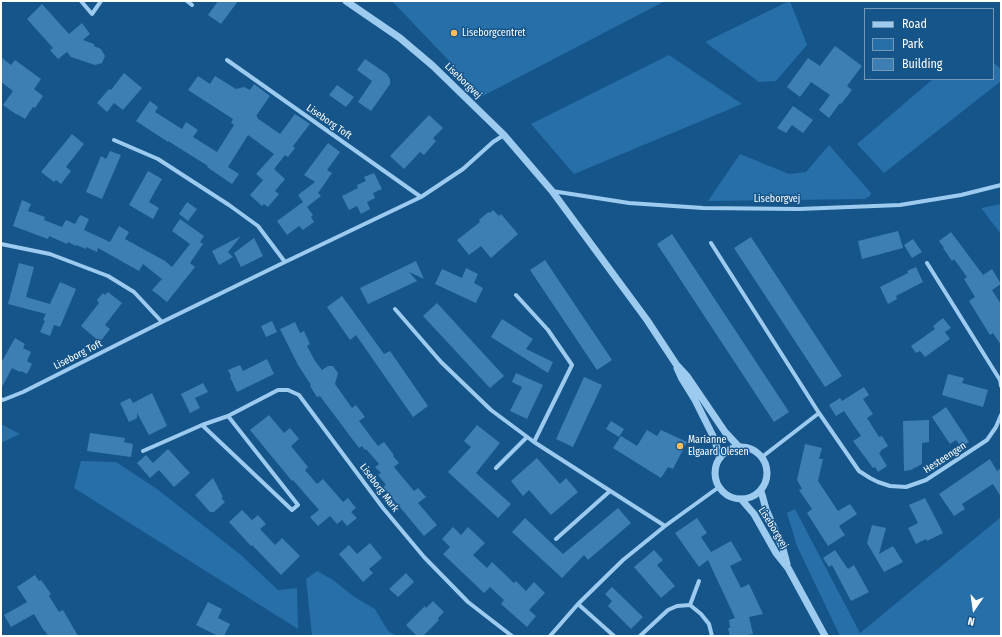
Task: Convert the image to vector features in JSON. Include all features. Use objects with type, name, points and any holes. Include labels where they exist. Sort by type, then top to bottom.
[{"type":"street","points":[[81,1],[92,14],[101,1]]},
{"type":"street","points":[[187,1],[192,5]]},
{"type":"street","name":"Liseborgvej","points":[[346,1],[400,38],[433,66],[504,135],[552,191],[647,320],[676,364],[687,376],[725,432],[739,447]]},
{"type":"street","name":"Liseborg Toft","points":[[227,60],[421,196]]},
{"type":"street","name":"Liseborg Toft","points":[[1,399],[3,400],[22,392],[421,196],[463,169],[493,142],[504,135]]},
{"type":"street","points":[[114,140],[158,159],[229,205],[258,226],[284,262]]},
{"type":"street","name":"Liseborgvej","points":[[552,191],[630,203],[703,208],[799,209],[900,205],[961,195],[1001,185]]},
{"type":"street","name":"Hesteengen","points":[[711,243],[819,412],[860,472],[878,482],[890,486],[906,486],[926,480],[987,440],[996,427],[1001,415]]},
{"type":"street","points":[[1,244],[50,254],[108,276],[134,292],[162,322]]},
{"type":"street","points":[[927,263],[1000,380],[1001,386]]},
{"type":"street","points":[[516,295],[548,330],[572,365],[534,442]]},
{"type":"street","points":[[395,309],[441,362],[492,410],[526,437],[665,526]]},
{"type":"street","name":"Liseborgvej","points":[[676,364],[682,379],[714,438],[720,458]]},
{"type":"street","name":"Liseborg Mark","points":[[143,450],[202,425],[228,416],[278,390],[288,390],[299,395],[383,508],[424,557],[468,602],[512,636]]},
{"type":"street","points":[[762,457],[819,412]]},
{"type":"street","points":[[202,425],[292,510],[298,505],[228,416]]},
{"type":"street","points":[[496,468],[526,437]]},
{"type":"street","points":[[739,447],[755,451],[762,457],[768,474],[766,483],[761,491],[749,498],[741,499],[733,498],[725,494],[719,487],[715,472],[720,458],[725,453],[739,447]]},
{"type":"street","points":[[550,636],[578,604],[623,560],[665,526],[719,487]]},
{"type":"street","points":[[556,539],[610,491]]},
{"type":"street","name":"Liseborgvej","points":[[761,491],[766,509],[783,550],[788,568]]},
{"type":"street","name":"Liseborgvej","points":[[741,499],[754,514],[776,553],[788,568],[825,636]]},
{"type":"street","points":[[690,605],[699,581]]},
{"type":"street","points":[[578,604],[614,636]]},
{"type":"street","points":[[640,636],[668,610],[678,606],[690,605],[701,614],[709,624],[712,636]]},
{"type":"green space","points":[[392,1],[665,1],[479,98],[452,64]]},
{"type":"green space","points":[[789,1],[807,45],[776,81],[759,82],[705,42]]},
{"type":"green space","points":[[669,55],[742,104],[574,174],[531,124]]},
{"type":"green space","points":[[994,63],[1001,69],[1001,81],[884,173],[857,144],[932,80],[994,80]]},
{"type":"green space","points":[[829,145],[871,193],[870,196],[865,199],[708,201],[740,154],[789,174],[806,172]]},
{"type":"green space","points":[[1001,204],[1001,234],[981,208]]},
{"type":"green space","points":[[1,424],[20,434],[1,443]]},
{"type":"green space","points":[[81,461],[116,462],[157,489],[241,555],[278,590],[297,588],[298,629],[74,488]]},
{"type":"green space","points":[[795,509],[860,633],[1001,517],[1001,636],[840,636],[797,546],[787,513]]},
{"type":"green space","points":[[317,571],[333,580],[353,596],[375,609],[388,631],[397,636],[312,636],[306,579]]},
{"type":"building","points":[[218,1],[238,1],[221,24],[208,15]]},
{"type":"building","points":[[42,4],[69,34],[82,23],[90,34],[83,40],[94,44],[94,46],[101,49],[105,56],[102,63],[95,65],[71,57],[67,52],[58,59],[50,50],[53,48],[27,19]]},
{"type":"building","points":[[835,46],[862,66],[847,86],[852,90],[829,118],[819,110],[830,95],[811,82],[800,97],[787,87],[808,58],[820,66]]},
{"type":"building","points":[[1,57],[11,65],[15,60],[41,79],[34,89],[43,96],[25,119],[3,105],[13,91],[1,82]]},
{"type":"building","points":[[365,59],[387,74],[390,79],[390,84],[371,111],[358,102],[372,81],[357,70]]},
{"type":"building","points":[[124,73],[142,88],[123,110],[114,103],[107,112],[97,103],[109,89],[111,90]]},
{"type":"building","points":[[198,76],[210,84],[215,76],[236,89],[244,87],[250,90],[254,84],[270,96],[256,116],[258,117],[257,118],[280,134],[295,114],[310,124],[293,146],[295,148],[288,157],[285,155],[274,169],[285,179],[275,191],[279,194],[268,207],[264,204],[262,206],[250,195],[263,180],[256,174],[274,154],[248,135],[228,167],[239,174],[232,184],[207,167],[208,166],[136,121],[150,101],[158,107],[155,112],[182,129],[186,122],[198,130],[193,137],[217,152],[234,125],[231,123],[233,119],[188,90]]},
{"type":"building","points":[[337,85],[354,97],[346,107],[329,95]]},
{"type":"building","points":[[793,106],[813,120],[803,133],[792,125],[786,133],[777,128]]},
{"type":"building","points":[[429,115],[443,128],[433,138],[436,141],[424,155],[420,152],[404,169],[390,156]]},
{"type":"building","points":[[72,134],[84,144],[66,167],[71,171],[61,184],[56,180],[54,182],[41,172]]},
{"type":"building","points":[[328,143],[340,152],[327,170],[332,173],[318,193],[321,196],[307,207],[313,215],[311,217],[314,222],[303,230],[299,226],[287,235],[277,221],[303,202],[298,195],[315,182],[304,175]]},
{"type":"building","points":[[110,151],[121,155],[102,199],[86,192],[101,156],[106,159]]},
{"type":"building","points":[[148,171],[162,179],[149,202],[159,208],[153,219],[129,205]]},
{"type":"building","points":[[374,173],[382,189],[373,193],[375,198],[367,202],[370,209],[361,214],[357,206],[349,210],[342,196],[358,188],[357,185],[366,181],[364,177]]},
{"type":"building","points":[[22,200],[31,204],[28,211],[45,217],[44,220],[62,227],[66,220],[75,224],[80,215],[89,219],[84,230],[110,242],[119,226],[129,232],[125,239],[165,261],[172,267],[190,244],[172,231],[180,219],[204,236],[200,242],[203,244],[190,263],[195,267],[167,302],[152,290],[162,279],[143,264],[139,271],[98,248],[97,252],[68,242],[67,244],[49,236],[48,239],[13,226]]},
{"type":"building","points":[[187,202],[197,209],[188,221],[179,214]]},
{"type":"building","points":[[493,210],[499,216],[501,214],[518,234],[491,258],[481,246],[469,255],[457,240],[480,222],[479,220],[486,214]]},
{"type":"building","points":[[898,231],[903,248],[862,259],[858,241]]},
{"type":"building","points":[[951,232],[983,275],[992,269],[1001,284],[992,290],[1001,304],[1001,345],[993,333],[990,335],[969,301],[975,297],[964,279],[967,277],[954,259],[952,261],[939,241]]},
{"type":"building","points":[[672,234],[789,412],[774,422],[657,244]]},
{"type":"building","points":[[241,236],[228,252],[233,257],[219,265],[212,251]]},
{"type":"building","points":[[751,237],[842,376],[825,387],[734,248]]},
{"type":"building","points":[[254,238],[263,256],[241,267],[234,253]]},
{"type":"building","points":[[913,239],[922,252],[912,258],[904,245]]},
{"type":"building","points":[[545,260],[612,360],[597,370],[530,270]]},
{"type":"building","points":[[416,261],[424,279],[409,272],[417,281],[368,304],[360,288]]},
{"type":"building","points":[[19,263],[34,267],[26,297],[50,304],[60,282],[76,289],[60,327],[54,325],[50,336],[40,332],[45,321],[43,320],[46,314],[8,304]]},
{"type":"building","points":[[916,267],[923,282],[896,296],[897,299],[888,304],[880,287],[908,273],[907,271]]},
{"type":"building","points":[[466,268],[478,274],[474,283],[483,288],[476,303],[435,284],[442,269],[462,278]]},
{"type":"building","points":[[108,292],[122,303],[105,325],[110,329],[100,342],[81,326],[99,303],[97,300],[103,293],[105,295]]},
{"type":"building","points":[[342,296],[384,354],[390,351],[428,406],[413,417],[356,335],[350,340],[327,307]]},
{"type":"building","points":[[437,303],[504,376],[490,388],[423,316]]},
{"type":"building","points":[[943,318],[951,328],[945,332],[950,339],[925,357],[920,351],[916,353],[911,346],[935,329],[933,326]]},
{"type":"building","points":[[502,319],[533,339],[526,349],[553,362],[548,373],[491,337]]},
{"type":"building","points":[[272,321],[277,332],[266,337],[261,326]]},
{"type":"building","points":[[295,322],[300,333],[304,331],[310,344],[307,346],[322,370],[328,366],[333,366],[338,373],[335,384],[352,408],[356,405],[365,417],[359,421],[378,446],[384,442],[399,463],[394,467],[414,491],[418,488],[426,497],[418,503],[437,525],[424,536],[383,487],[386,485],[378,475],[381,473],[375,467],[379,464],[366,449],[365,450],[362,446],[359,448],[320,396],[317,397],[310,386],[311,385],[298,365],[280,329]]},
{"type":"building","points":[[15,338],[25,344],[23,348],[31,352],[27,361],[32,364],[27,374],[12,368],[1,389],[1,363]]},
{"type":"building","points":[[267,359],[274,374],[237,392],[228,370],[240,365],[243,371]]},
{"type":"building","points":[[516,373],[543,385],[527,419],[510,411],[522,387],[512,382]]},
{"type":"building","points":[[948,374],[964,378],[962,383],[988,390],[983,407],[942,395]]},
{"type":"building","points":[[584,377],[602,385],[573,447],[556,439]]},
{"type":"building","points":[[203,383],[208,392],[195,398],[200,408],[190,413],[181,394]]},
{"type":"building","points":[[864,387],[869,395],[863,399],[873,414],[867,418],[879,437],[882,436],[888,446],[879,453],[887,466],[878,472],[875,467],[873,468],[853,441],[861,436],[844,411],[836,416],[829,405],[840,398],[842,401]]},
{"type":"building","points":[[152,393],[167,426],[149,435],[137,413],[137,418],[129,422],[120,403],[130,398],[133,403]]},
{"type":"building","points":[[946,407],[969,442],[961,447],[956,440],[950,444],[932,417]]},
{"type":"building","points":[[269,415],[284,433],[290,428],[299,439],[291,446],[308,467],[305,470],[317,484],[323,479],[343,502],[348,498],[356,508],[351,512],[357,518],[347,526],[342,520],[337,524],[330,516],[318,526],[310,517],[319,510],[293,480],[292,481],[250,430]]},
{"type":"building","points":[[929,420],[929,442],[922,443],[922,464],[911,470],[904,471],[903,421]]},
{"type":"building","points":[[611,421],[624,429],[619,437],[606,429]]},
{"type":"building","points":[[477,425],[500,443],[476,473],[511,504],[498,518],[448,472],[471,447],[464,441]]},
{"type":"building","points":[[647,430],[657,436],[661,430],[687,442],[673,469],[668,467],[661,478],[613,448],[621,436],[637,446]]},
{"type":"building","points":[[90,433],[125,438],[124,442],[133,444],[131,457],[87,451]]},
{"type":"building","points":[[805,444],[822,448],[819,459],[823,459],[818,481],[838,511],[850,504],[857,514],[839,526],[845,535],[828,546],[807,513],[812,509],[799,490],[802,489],[797,480]]},
{"type":"building","points":[[168,449],[190,473],[174,487],[159,470],[150,478],[137,463],[146,455],[153,463]]},
{"type":"building","points":[[537,458],[560,484],[566,478],[578,492],[551,515],[529,490],[523,496],[511,481]]},
{"type":"building","points":[[990,459],[997,471],[1001,468],[1001,497],[993,484],[962,504],[965,509],[954,516],[939,494]]},
{"type":"building","points":[[213,478],[223,497],[221,498],[225,502],[214,512],[210,512],[195,495]]},
{"type":"building","points":[[925,498],[943,533],[927,541],[926,539],[916,544],[908,528],[918,523],[909,505]]},
{"type":"building","points":[[618,508],[631,523],[588,560],[584,555],[562,578],[512,532],[525,518],[563,554]]},
{"type":"building","points":[[242,510],[252,520],[258,515],[266,524],[260,529],[275,545],[282,538],[300,556],[281,575],[229,522]]},
{"type":"building","points":[[697,518],[707,533],[701,537],[711,552],[731,541],[742,560],[730,566],[741,588],[749,584],[763,614],[749,617],[753,634],[748,636],[730,636],[728,628],[730,628],[729,620],[735,618],[708,560],[699,567],[675,533]]},
{"type":"building","points":[[872,525],[886,528],[879,554],[893,546],[903,562],[884,572],[867,543]]},
{"type":"building","points":[[453,527],[461,535],[468,527],[485,543],[473,555],[487,568],[492,562],[514,583],[516,581],[526,591],[534,582],[545,593],[529,610],[536,616],[527,627],[501,604],[504,600],[490,587],[484,593],[443,554],[450,547],[442,539]]},
{"type":"building","points":[[370,543],[382,558],[369,569],[373,573],[363,582],[339,554],[349,545],[357,554]]},
{"type":"building","points":[[654,550],[663,560],[657,565],[675,586],[661,598],[634,567]]},
{"type":"building","points":[[835,550],[848,569],[854,565],[869,592],[851,601],[832,565],[829,567],[823,558]]},
{"type":"building","points":[[406,573],[414,582],[398,597],[389,589]]},
{"type":"building","points":[[35,575],[39,581],[41,580],[51,594],[49,596],[59,612],[63,610],[78,636],[48,636],[34,614],[11,627],[4,615],[27,602],[17,587]]},
{"type":"building","points":[[612,587],[643,617],[631,629],[608,606],[612,601],[605,594]]},
{"type":"building","points":[[433,601],[444,612],[438,618],[439,620],[423,636],[417,636],[406,625],[425,606],[426,608]]},
{"type":"building","points":[[208,602],[222,609],[218,618],[230,624],[224,636],[218,636],[196,625]]},
{"type":"place","name":"Liseborgcentret","points":[[454,33]]},
{"type":"place","name":"Marianne Elgaard Olesen","points":[[680,446]]}]
